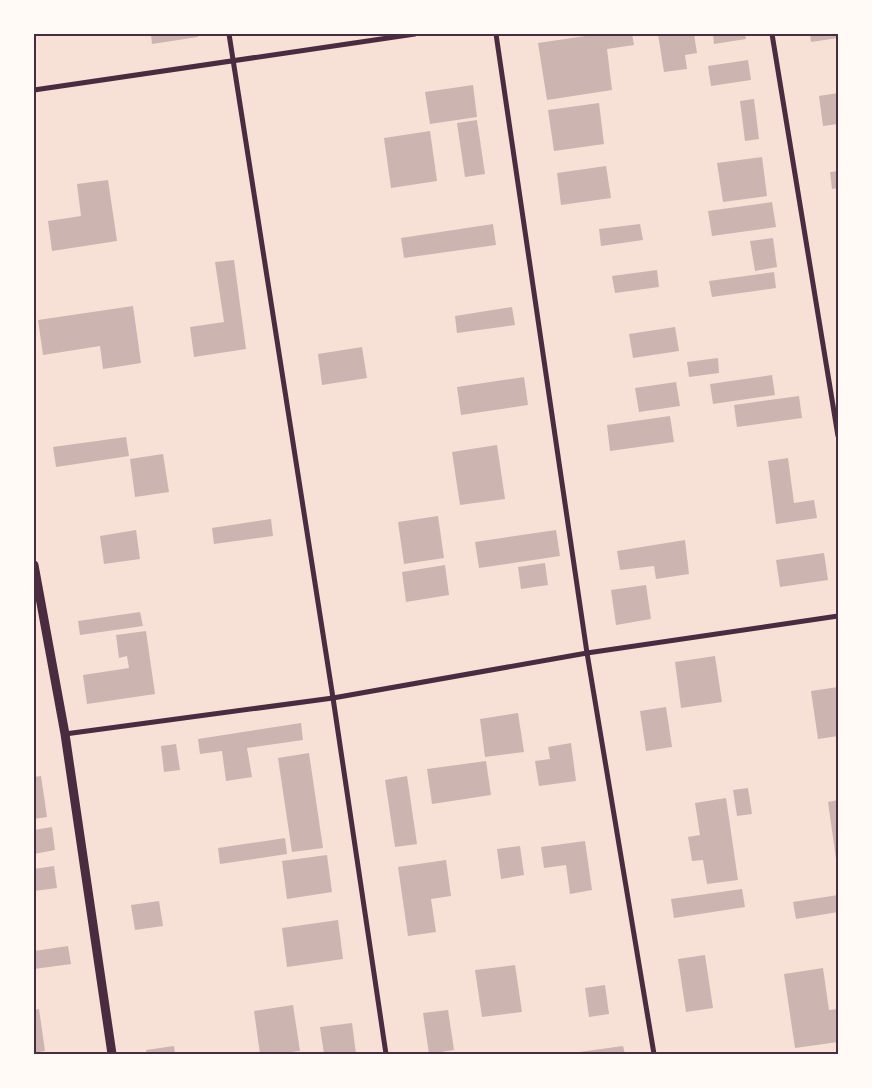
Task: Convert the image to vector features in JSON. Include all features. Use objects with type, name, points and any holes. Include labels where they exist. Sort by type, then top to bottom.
[{"type":"street","points":[[229,34],[333,698],[386,1054]]},
{"type":"street","points":[[34,90],[415,34]]},
{"type":"street","points":[[496,34],[587,653],[654,1054]]},
{"type":"street","points":[[772,34],[838,436]]},
{"type":"street","points":[[34,565],[65,734],[112,1054]]},
{"type":"street","points":[[65,734],[333,698],[587,653],[838,616]]},
{"type":"building","points":[[151,34],[197,34],[198,37],[152,44]]},
{"type":"building","points":[[599,34],[632,34],[634,45],[607,49],[612,90],[547,100],[538,43]]},
{"type":"building","points":[[658,34],[694,34],[697,53],[685,55],[687,69],[664,72]]},
{"type":"building","points":[[713,34],[745,34],[746,39],[714,44]]},
{"type":"building","points":[[810,34],[838,34],[838,38],[811,42]]},
{"type":"building","points":[[748,60],[751,80],[711,86],[708,66]]},
{"type":"building","points":[[473,85],[477,117],[430,124],[425,92]]},
{"type":"building","points":[[838,93],[838,124],[823,126],[819,96]]},
{"type":"building","points":[[754,99],[759,139],[745,141],[740,101]]},
{"type":"building","points":[[599,103],[604,144],[554,151],[548,110]]},
{"type":"building","points":[[477,120],[485,174],[465,177],[457,123]]},
{"type":"building","points":[[430,131],[437,181],[391,188],[384,138]]},
{"type":"building","points":[[762,157],[767,196],[723,202],[717,163]]},
{"type":"building","points":[[606,166],[611,198],[561,205],[557,173]]},
{"type":"building","points":[[838,171],[838,188],[832,189],[830,172]]},
{"type":"building","points":[[108,180],[117,241],[52,251],[48,221],[81,216],[77,184]]},
{"type":"building","points":[[772,202],[776,227],[712,236],[708,211]]},
{"type":"building","points":[[493,224],[496,245],[404,258],[401,238]]},
{"type":"building","points":[[640,224],[643,240],[601,246],[599,229]]},
{"type":"building","points":[[773,238],[777,267],[755,271],[750,241]]},
{"type":"building","points":[[234,260],[246,349],[194,357],[190,327],[224,322],[215,262]]},
{"type":"building","points":[[657,270],[659,287],[615,293],[612,276]]},
{"type":"building","points":[[774,272],[776,288],[712,297],[709,281]]},
{"type":"building","points":[[133,306],[141,363],[103,369],[100,346],[43,355],[38,320]]},
{"type":"building","points":[[512,307],[515,325],[457,333],[455,316]]},
{"type":"building","points":[[675,327],[679,351],[633,358],[629,334]]},
{"type":"building","points":[[362,347],[367,378],[322,385],[318,354]]},
{"type":"building","points":[[718,358],[719,373],[689,377],[687,362]]},
{"type":"building","points":[[772,375],[775,395],[713,404],[710,384]]},
{"type":"building","points":[[524,377],[528,405],[461,415],[457,387]]},
{"type":"building","points":[[676,382],[680,406],[639,412],[635,388]]},
{"type":"building","points":[[799,396],[802,418],[737,427],[734,405]]},
{"type":"building","points":[[670,416],[674,442],[610,451],[607,425]]},
{"type":"building","points":[[126,437],[129,456],[56,467],[53,447]]},
{"type":"building","points":[[497,445],[505,499],[460,505],[452,452]]},
{"type":"building","points":[[163,454],[169,492],[135,497],[130,459]]},
{"type":"building","points":[[788,458],[794,503],[814,500],[817,518],[776,524],[768,461]]},
{"type":"building","points":[[438,516],[444,558],[404,564],[398,522]]},
{"type":"building","points":[[271,519],[273,536],[214,544],[212,528]]},
{"type":"building","points":[[136,530],[140,559],[104,564],[100,536]]},
{"type":"building","points":[[556,530],[560,556],[479,568],[475,542]]},
{"type":"building","points":[[685,540],[689,574],[656,579],[654,566],[620,570],[617,551]]},
{"type":"building","points":[[824,553],[828,580],[780,587],[776,560]]},
{"type":"building","points":[[545,563],[548,585],[521,589],[518,567]]},
{"type":"building","points":[[445,565],[449,595],[406,602],[402,572]]},
{"type":"building","points":[[646,585],[651,619],[616,625],[611,590]]},
{"type":"building","points":[[140,612],[143,626],[80,635],[78,621]]},
{"type":"building","points":[[146,631],[155,694],[87,704],[83,675],[129,668],[127,656],[119,658],[116,635]]},
{"type":"building","points":[[715,656],[722,702],[681,708],[675,662]]},
{"type":"building","points":[[838,687],[838,736],[818,739],[811,691]]},
{"type":"building","points":[[666,707],[672,747],[646,751],[640,711]]},
{"type":"building","points":[[518,713],[524,752],[485,757],[480,719]]},
{"type":"building","points":[[301,723],[303,740],[247,748],[252,777],[226,781],[222,751],[200,754],[198,739]]},
{"type":"building","points":[[571,743],[576,781],[539,786],[535,761],[550,759],[548,747]]},
{"type":"building","points":[[176,744],[180,770],[164,772],[161,746]]},
{"type":"building","points":[[309,753],[323,848],[292,852],[278,758]]},
{"type":"building","points":[[486,761],[491,795],[432,804],[427,769]]},
{"type":"building","points":[[41,776],[47,817],[34,819],[34,777]]},
{"type":"building","points":[[407,776],[417,844],[395,847],[385,780]]},
{"type":"building","points":[[748,788],[752,814],[737,816],[733,790]]},
{"type":"building","points":[[726,798],[738,880],[707,884],[703,860],[692,861],[688,837],[700,835],[695,803]]},
{"type":"building","points":[[838,800],[838,866],[837,866],[828,802]]},
{"type":"building","points":[[52,827],[55,850],[34,854],[34,830]]},
{"type":"building","points":[[285,838],[287,854],[220,864],[218,848]]},
{"type":"building","points":[[585,841],[592,890],[570,894],[566,865],[544,868],[541,847]]},
{"type":"building","points":[[520,846],[524,875],[501,879],[497,849]]},
{"type":"building","points":[[327,855],[332,892],[287,899],[282,861]]},
{"type":"building","points":[[446,860],[451,896],[431,899],[436,932],[408,936],[398,867]]},
{"type":"building","points":[[54,866],[57,888],[34,891],[34,869]]},
{"type":"building","points":[[742,889],[745,907],[674,918],[671,899]]},
{"type":"building","points":[[838,895],[838,912],[796,919],[793,902]]},
{"type":"building","points":[[159,901],[163,926],[135,930],[131,905]]},
{"type":"building","points":[[338,920],[343,959],[287,967],[282,928]]},
{"type":"building","points":[[68,946],[71,964],[34,969],[34,951]]},
{"type":"building","points":[[705,955],[713,1008],[686,1012],[678,959]]},
{"type":"building","points":[[515,965],[522,1012],[482,1017],[475,970]]},
{"type":"building","points":[[823,968],[829,1010],[838,1009],[838,1042],[795,1048],[784,974]]},
{"type":"building","points":[[605,985],[609,1014],[589,1017],[585,988]]},
{"type":"building","points":[[293,1005],[300,1051],[260,1054],[254,1011]]},
{"type":"building","points":[[39,1009],[45,1051],[34,1053],[34,1010]]},
{"type":"building","points":[[448,1010],[454,1050],[429,1054],[423,1013]]},
{"type":"building","points":[[352,1023],[356,1054],[324,1054],[320,1027]]},
{"type":"building","points":[[174,1046],[175,1054],[147,1054],[146,1050]]},
{"type":"building","points":[[623,1046],[625,1054],[572,1054],[572,1053]]}]
